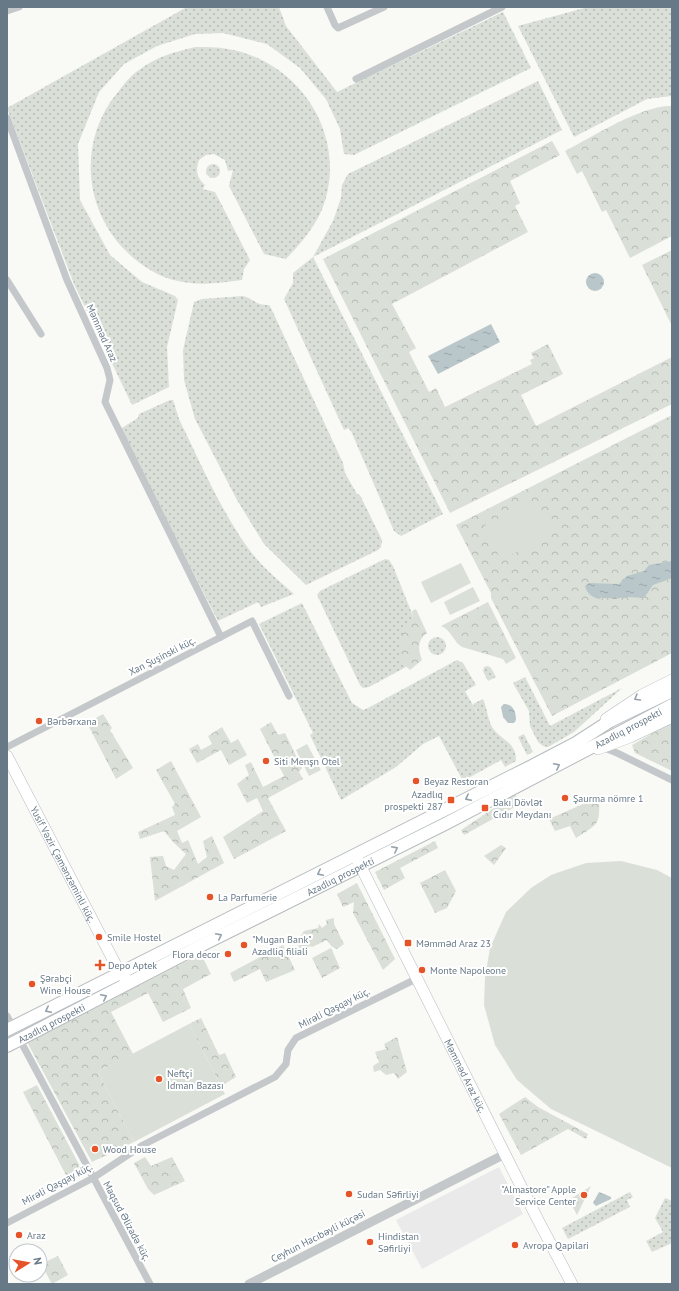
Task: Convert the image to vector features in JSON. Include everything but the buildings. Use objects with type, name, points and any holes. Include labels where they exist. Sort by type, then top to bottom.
[{"type":"main road","points":[[578,748],[628,703],[672,680]]},
{"type":"main road","name":"Azadlıq prospekti","points":[[10,1029],[120,973],[360,867],[578,748],[610,721],[672,691]]},
{"type":"main road","name":"Azadlıq prospekti","points":[[7,1046],[133,981],[355,855],[578,748],[616,733],[672,705]]},
{"type":"main road","points":[[578,748],[616,747],[672,717]]},
{"type":"main road","name":"Yusif Vəzir Çəmənzəminli küç.","points":[[7,756],[120,973]]},
{"type":"main road","name":"Məmməd Araz küç.","points":[[355,855],[572,1284]]},
{"type":"main road","points":[[120,973],[128,980],[133,981]]},
{"type":"street","points":[[7,11],[19,7]]},
{"type":"street","points":[[327,7],[335,25],[338,28],[384,7]]},
{"type":"street","points":[[356,79],[502,7]]},
{"type":"street","name":"Məmməd Araz","points":[[7,118],[67,280],[107,368],[110,380],[105,402],[221,637]]},
{"type":"street","points":[[7,280],[41,334]]},
{"type":"street","name":"Xan Şuşinski küç.","points":[[7,747],[252,621],[289,696]]},
{"type":"street","points":[[616,747],[672,780]]},
{"type":"street","name":"Mirəli Qaşqay küç.","points":[[7,1223],[93,1178],[143,1146],[275,1077],[286,1064],[288,1050],[296,1038],[416,978]]},
{"type":"street","points":[[7,1016],[10,1029]]},
{"type":"street","name":"Maqsud Əlizadə küç.","points":[[20,1040],[150,1284]]},
{"type":"street","name":"Ceyhun Hacıbəyli küçəsi","points":[[249,1284],[505,1154]]},
{"type":"shaded area","points":[[499,1167],[523,1214],[422,1269],[396,1220]]},
{"type":"green space","points":[[187,7],[279,7],[286,26],[337,92],[503,12],[531,68],[354,155],[344,154],[340,129],[326,99],[300,68],[267,44],[223,33],[195,34],[157,46],[124,64],[99,92],[78,144],[80,200],[110,255],[142,282],[175,296],[178,300],[167,347],[169,387],[132,405],[74,284],[7,108]]},
{"type":"green space","points":[[588,7],[672,7],[672,96],[647,99],[574,137],[518,26]]},
{"type":"green space","points":[[195,47],[216,47],[228,49],[253,56],[276,68],[295,84],[311,104],[322,126],[329,150],[330,175],[322,209],[309,232],[286,259],[264,254],[229,186],[233,170],[228,171],[225,160],[214,154],[206,155],[199,160],[197,171],[200,180],[205,185],[203,189],[215,192],[250,260],[244,269],[242,280],[210,284],[186,283],[155,273],[128,253],[109,230],[99,211],[93,190],[91,170],[92,149],[97,129],[106,110],[118,92],[133,74],[145,65],[159,58]]},
{"type":"green space","points":[[538,81],[562,130],[313,257],[333,221],[341,198],[342,185],[348,174]]},
{"type":"green space","points":[[672,106],[672,236],[630,258],[606,210],[602,212],[582,171],[577,174],[565,151],[632,116],[660,107]]},
{"type":"green space","points":[[552,141],[560,155],[510,181],[520,203],[515,206],[528,232],[392,304],[416,348],[409,352],[429,392],[436,388],[445,407],[532,364],[530,360],[534,358],[531,353],[548,344],[563,374],[521,395],[536,426],[672,357],[672,404],[450,513],[323,259]]},
{"type":"green space","points":[[213,164],[218,166],[220,171],[218,176],[213,178],[208,176],[206,171],[208,166]]},
{"type":"green space","points":[[672,250],[672,326],[642,265]]},
{"type":"green space","points":[[313,257],[443,514],[401,536],[394,531],[351,431],[348,428],[344,430],[284,299],[293,283],[293,273]]},
{"type":"green space","points":[[243,296],[257,303],[269,305],[271,308],[343,463],[345,473],[357,494],[360,495],[382,540],[381,547],[378,550],[306,585],[264,544],[237,500],[195,419],[184,380],[183,350],[194,302],[202,299]]},
{"type":"green space","points":[[173,400],[179,419],[219,501],[238,533],[258,561],[294,594],[261,607],[258,602],[218,621],[120,429],[138,418],[139,414]]},
{"type":"green space","points":[[672,415],[672,653],[552,716],[491,598],[491,593],[456,525]]},
{"type":"green space","points":[[535,500],[553,534],[501,560],[484,526]]},
{"type":"green space","points":[[385,559],[389,560],[393,566],[413,616],[400,652],[406,667],[369,687],[363,688],[360,685],[317,595],[320,591]]},
{"type":"green space","points":[[461,563],[471,583],[431,603],[421,582]]},
{"type":"green space","points":[[473,587],[480,601],[450,615],[444,602]]},
{"type":"green space","points":[[488,602],[516,658],[506,664],[503,659],[462,647],[445,628],[441,626]]},
{"type":"green space","points":[[302,603],[352,703],[363,710],[368,708],[457,660],[463,663],[476,685],[465,691],[480,718],[473,704],[483,699],[492,727],[512,746],[516,755],[516,761],[505,767],[501,760],[463,781],[439,736],[423,744],[396,767],[341,800],[310,735],[313,733],[259,624]]},
{"type":"green space","points":[[416,609],[427,633],[421,639],[419,645],[422,660],[410,670],[400,657],[399,650],[402,636],[413,616],[412,611]]},
{"type":"green space","points":[[437,637],[443,640],[446,646],[443,652],[437,655],[431,652],[428,646],[431,640]]},
{"type":"green space","points":[[488,666],[491,668],[496,677],[488,681],[483,671],[484,667]]},
{"type":"green space","points":[[525,677],[550,726],[622,688],[574,732],[548,747],[543,746],[538,742],[530,726],[529,711],[513,683]]},
{"type":"green space","points":[[103,714],[112,728],[110,730],[133,768],[116,779],[87,723]]},
{"type":"green space","points":[[271,722],[278,735],[285,733],[302,768],[299,772],[303,779],[268,798],[286,831],[234,859],[223,837],[263,811],[257,798],[247,803],[237,784],[249,775],[245,765],[251,762],[263,787],[284,776],[260,729]]},
{"type":"green space","points":[[672,722],[672,771],[635,753],[632,745]]},
{"type":"green space","points":[[222,727],[231,743],[238,739],[247,755],[229,765],[221,750],[197,763],[189,749],[198,744],[201,750],[212,744],[208,736]]},
{"type":"green space","points":[[524,734],[533,752],[527,755],[518,737]]},
{"type":"green space","points":[[307,744],[321,770],[309,776],[296,750]]},
{"type":"green space","points":[[171,761],[201,817],[177,831],[182,843],[188,840],[198,864],[207,857],[203,841],[212,836],[224,863],[155,901],[150,857],[163,856],[166,866],[174,870],[186,854],[164,831],[140,839],[138,832],[175,815],[172,807],[175,804],[156,770]]},
{"type":"green space","points":[[515,794],[520,804],[464,835],[461,830]]},
{"type":"green space","points":[[599,797],[599,814],[594,826],[576,838],[570,826],[555,831],[549,819]]},
{"type":"green space","points":[[435,841],[438,848],[400,868],[405,878],[384,890],[375,872]]},
{"type":"green space","points":[[501,845],[506,848],[494,865],[484,856]]},
{"type":"green space","points":[[621,861],[657,870],[672,878],[672,1168],[551,1109],[517,1080],[495,1045],[484,1005],[485,978],[490,948],[506,912],[531,888],[551,875],[586,863]]},
{"type":"green space","points":[[445,870],[456,891],[447,908],[435,913],[420,883]]},
{"type":"green space","points":[[357,883],[395,959],[383,970],[353,913],[354,902],[343,907],[337,894]]},
{"type":"green space","points":[[334,918],[334,924],[344,944],[337,949],[331,946],[327,940],[312,947],[310,946],[302,952],[298,941],[304,931],[318,928],[319,924],[322,928],[327,924],[326,920]]},
{"type":"green space","points":[[283,945],[295,970],[266,982],[260,969],[234,982],[230,973]]},
{"type":"green space","points":[[331,948],[340,968],[322,978],[312,958]]},
{"type":"green space","points":[[201,954],[211,974],[183,989],[191,1008],[163,1022],[148,993],[111,1012],[133,1054],[98,1072],[134,1142],[92,1162],[27,1042]]},
{"type":"green space","points":[[201,1018],[219,1055],[225,1053],[236,1077],[221,1086],[189,1024]]},
{"type":"green space","name":"Neftçi İdman Bazası","points":[[189,1024],[225,1094],[134,1142],[98,1072]]},
{"type":"green space","points":[[397,1037],[407,1072],[398,1079],[394,1073],[386,1075],[380,1070],[374,1072],[373,1066],[379,1062],[375,1052],[386,1049],[384,1044]]},
{"type":"green space","points":[[37,1085],[84,1174],[69,1181],[23,1092]]},
{"type":"green space","points":[[525,1097],[538,1107],[588,1134],[586,1139],[568,1129],[521,1155],[499,1114]]},
{"type":"green space","points":[[145,1157],[151,1166],[172,1157],[185,1181],[154,1195],[148,1189],[134,1163]]},
{"type":"green space","points":[[591,1186],[577,1215],[569,1200]]},
{"type":"green space","points":[[630,1192],[633,1197],[627,1200],[630,1207],[568,1239],[562,1228]]},
{"type":"green space","points":[[665,1198],[672,1201],[672,1243],[652,1252],[646,1241],[663,1232],[655,1218]]},
{"type":"green space","points":[[58,1256],[68,1275],[52,1284],[48,1277],[48,1261]]},
{"type":"water","points":[[595,273],[601,276],[604,282],[601,288],[595,291],[589,288],[586,282],[589,276]]},
{"type":"water","points":[[491,324],[500,342],[438,374],[428,356]]},
{"type":"water","points":[[672,561],[672,578],[653,585],[644,598],[626,597],[614,599],[603,597],[599,599],[590,595],[585,586],[589,583],[619,584],[627,576],[644,571],[649,565]]},
{"type":"water","points":[[504,704],[512,707],[516,720],[514,723],[508,723],[503,717],[501,707]]},
{"type":"water","points":[[599,1192],[611,1197],[611,1199],[596,1206],[593,1203]]},
{"type":"place","name":"Bərbərxana","points":[[39,721]]},
{"type":"place","name":"Siti Menşn Otel","points":[[266,761]]},
{"type":"place","name":"Beyaz Restoran","points":[[416,781]]},
{"type":"place","name":"Şaurma nömre 1","points":[[565,798]]},
{"type":"place","name":"Azadlıq prospekti 287","points":[[451,800]]},
{"type":"place","name":"Bakı Dövlət Cıdır Meydanı","points":[[485,808]]},
{"type":"place","name":"La Parfumerie","points":[[210,897]]},
{"type":"place","name":"Smile Hostel","points":[[99,937]]},
{"type":"place","name":"Məmməd Araz 23","points":[[408,943]]},
{"type":"place","name":"\"Mugan Bank\" Azadliq filiali","points":[[244,945]]},
{"type":"place","name":"Flora decor","points":[[228,954]]},
{"type":"place","name":"Depo Aptek","points":[[100,965]]},
{"type":"place","name":"Monte Napoleone","points":[[422,970]]},
{"type":"place","name":"Şərabçi Wine House","points":[[32,984]]},
{"type":"place","name":"Neftçi İdman Bazası","points":[[159,1079]]},
{"type":"place","name":"Wood House","points":[[95,1149]]},
{"type":"place","name":"Sudan Səfirliyi","points":[[349,1194]]},
{"type":"place","name":"\"Almastore\" Apple Service Center","points":[[584,1195]]},
{"type":"place","name":"Araz","points":[[19,1235]]},
{"type":"place","name":"Hindistan Səfirliyi","points":[[370,1242]]},
{"type":"place","name":"Avropa Qapilari","points":[[515,1245]]}]
